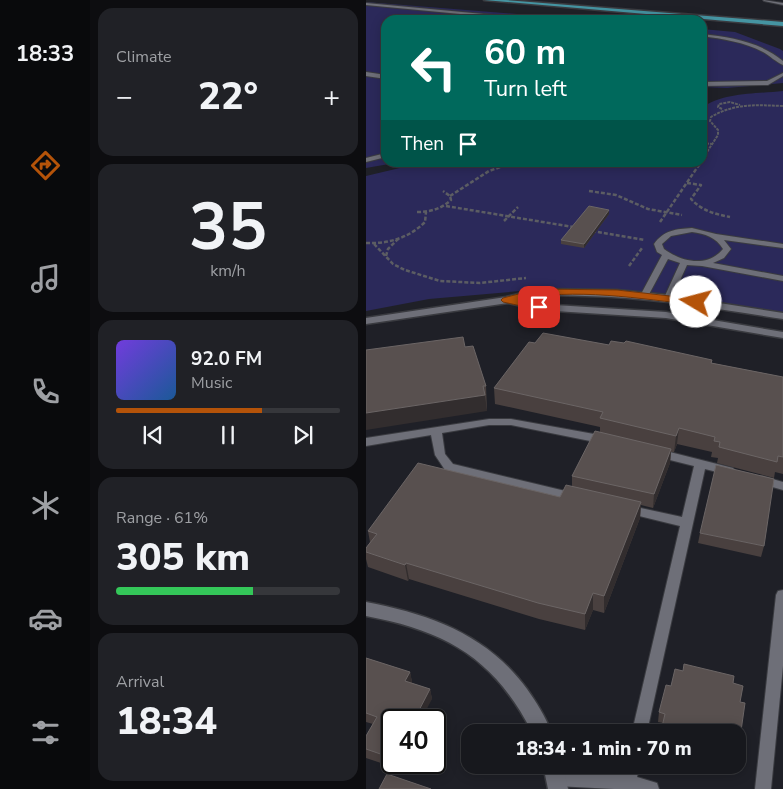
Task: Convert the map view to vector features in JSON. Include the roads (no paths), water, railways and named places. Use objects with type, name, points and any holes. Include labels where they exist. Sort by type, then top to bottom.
[{"type":"main road","points":[[487,0],[672,15]]},
{"type":"main road","points":[[562,0],[710,11]]},
{"type":"main road","points":[[707,18],[783,24]]},
{"type":"street","points":[[366,321],[506,300],[538,292],[617,293],[668,298],[783,316]]},
{"type":"street","points":[[506,300],[539,307],[666,315],[783,335]]},
{"type":"street","points":[[366,609],[394,613],[434,626],[455,635],[484,654],[514,684],[533,712],[538,724]]},
{"type":"lane","points":[[766,0],[783,4]]},
{"type":"lane","points":[[366,4],[483,15]]},
{"type":"lane","points":[[707,36],[722,37],[754,46],[783,64]]},
{"type":"lane","points":[[366,74],[381,76]]},
{"type":"lane","points":[[707,84],[768,83],[783,74]]},
{"type":"lane","points":[[366,160],[381,156]]},
{"type":"lane","points":[[783,246],[715,236],[692,230],[669,234],[661,238],[658,244],[660,250],[666,256],[684,262],[701,263],[783,279]]},
{"type":"lane","points":[[701,263],[719,258],[727,249],[724,242],[715,236]]},
{"type":"lane","points":[[644,296],[666,256]]},
{"type":"lane","points":[[668,298],[684,262]]},
{"type":"lane","points":[[366,442],[489,422],[510,422],[612,442]]},
{"type":"lane","points":[[436,430],[440,456],[449,467],[582,499]]},
{"type":"lane","points":[[648,450],[737,473]]},
{"type":"lane","points":[[641,724],[700,464]]},
{"type":"lane","points":[[755,478],[783,486]]},
{"type":"lane","points":[[620,508],[686,523]]},
{"type":"lane","points":[[763,789],[783,595]]},
{"type":"lane","points":[[628,782],[630,774]]},
{"type":"lane","points":[[556,777],[628,782],[652,789]]}]
